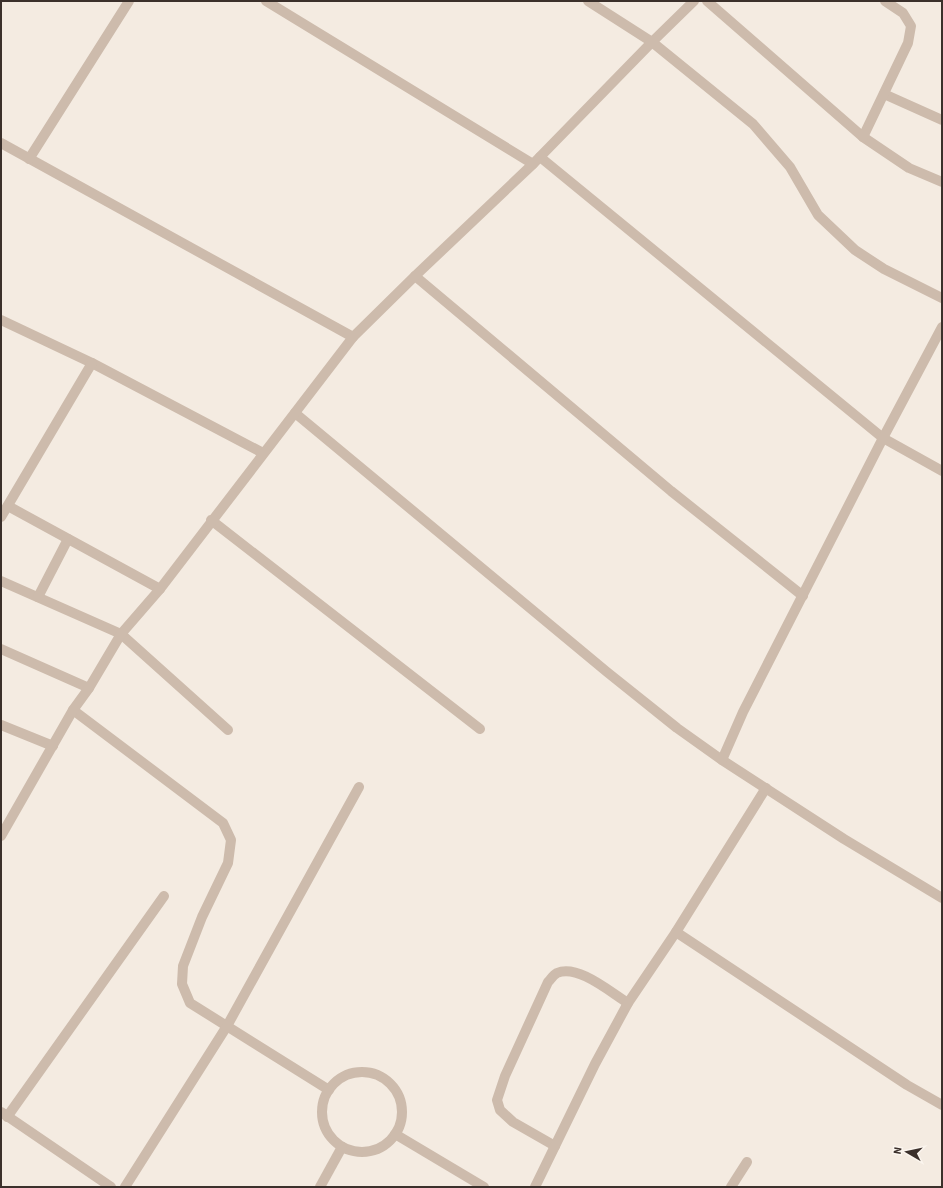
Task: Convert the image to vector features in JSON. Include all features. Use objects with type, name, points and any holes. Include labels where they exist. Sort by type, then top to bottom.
[{"type":"street","points":[[29,159],[130,1]]},
{"type":"street","points":[[266,1],[536,161],[883,438],[942,471]]},
{"type":"street","points":[[588,1],[652,42],[752,124],[790,167],[818,215],[855,250],[884,269],[942,298]]},
{"type":"street","points":[[1,836],[5,821],[53,746],[73,710],[89,688],[121,634],[160,589],[211,520],[353,337],[536,161],[694,1]]},
{"type":"street","points":[[707,1],[863,137],[909,168],[942,182]]},
{"type":"street","points":[[863,137],[908,44],[911,26],[903,13],[885,1]]},
{"type":"street","points":[[884,94],[942,120]]},
{"type":"street","points":[[1,143],[353,337]]},
{"type":"street","points":[[415,276],[671,491],[802,596]]},
{"type":"street","points":[[1,320],[92,363],[263,453]]},
{"type":"street","points":[[722,760],[744,712],[802,596],[942,327]]},
{"type":"street","points":[[1,516],[92,363]]},
{"type":"street","points":[[294,413],[607,672],[677,728],[722,760],[844,839],[942,898]]},
{"type":"street","points":[[8,506],[160,589]]},
{"type":"street","points":[[211,520],[480,729]]},
{"type":"street","points":[[38,597],[68,539]]},
{"type":"street","points":[[1,581],[121,634],[228,730]]},
{"type":"street","points":[[1,649],[89,688]]},
{"type":"street","points":[[73,710],[223,823],[231,840],[228,862],[202,917],[183,966],[182,984],[190,1004],[329,1090]]},
{"type":"street","points":[[1,725],[53,746]]},
{"type":"street","points":[[125,1187],[227,1026],[359,787]]},
{"type":"street","points":[[535,1187],[595,1064],[628,1003],[676,932],[766,788]]},
{"type":"street","points":[[111,1187],[4,1114],[164,896]]},
{"type":"street","points":[[676,932],[907,1085],[942,1105]]},
{"type":"street","points":[[555,1146],[513,1122],[500,1110],[497,1100],[505,1076],[548,982],[556,974],[567,971],[584,975],[628,1003]]},
{"type":"street","points":[[366,1072],[373,1073],[384,1078],[394,1087],[400,1098],[402,1110],[400,1123],[389,1142],[380,1148],[362,1152],[352,1151],[342,1147],[332,1139],[325,1128],[322,1115],[323,1102],[329,1090],[337,1081],[348,1074],[366,1072]]},
{"type":"street","points":[[395,1134],[484,1187]]},
{"type":"street","points":[[320,1187],[342,1147]]},
{"type":"street","points":[[731,1187],[746,1162]]}]
